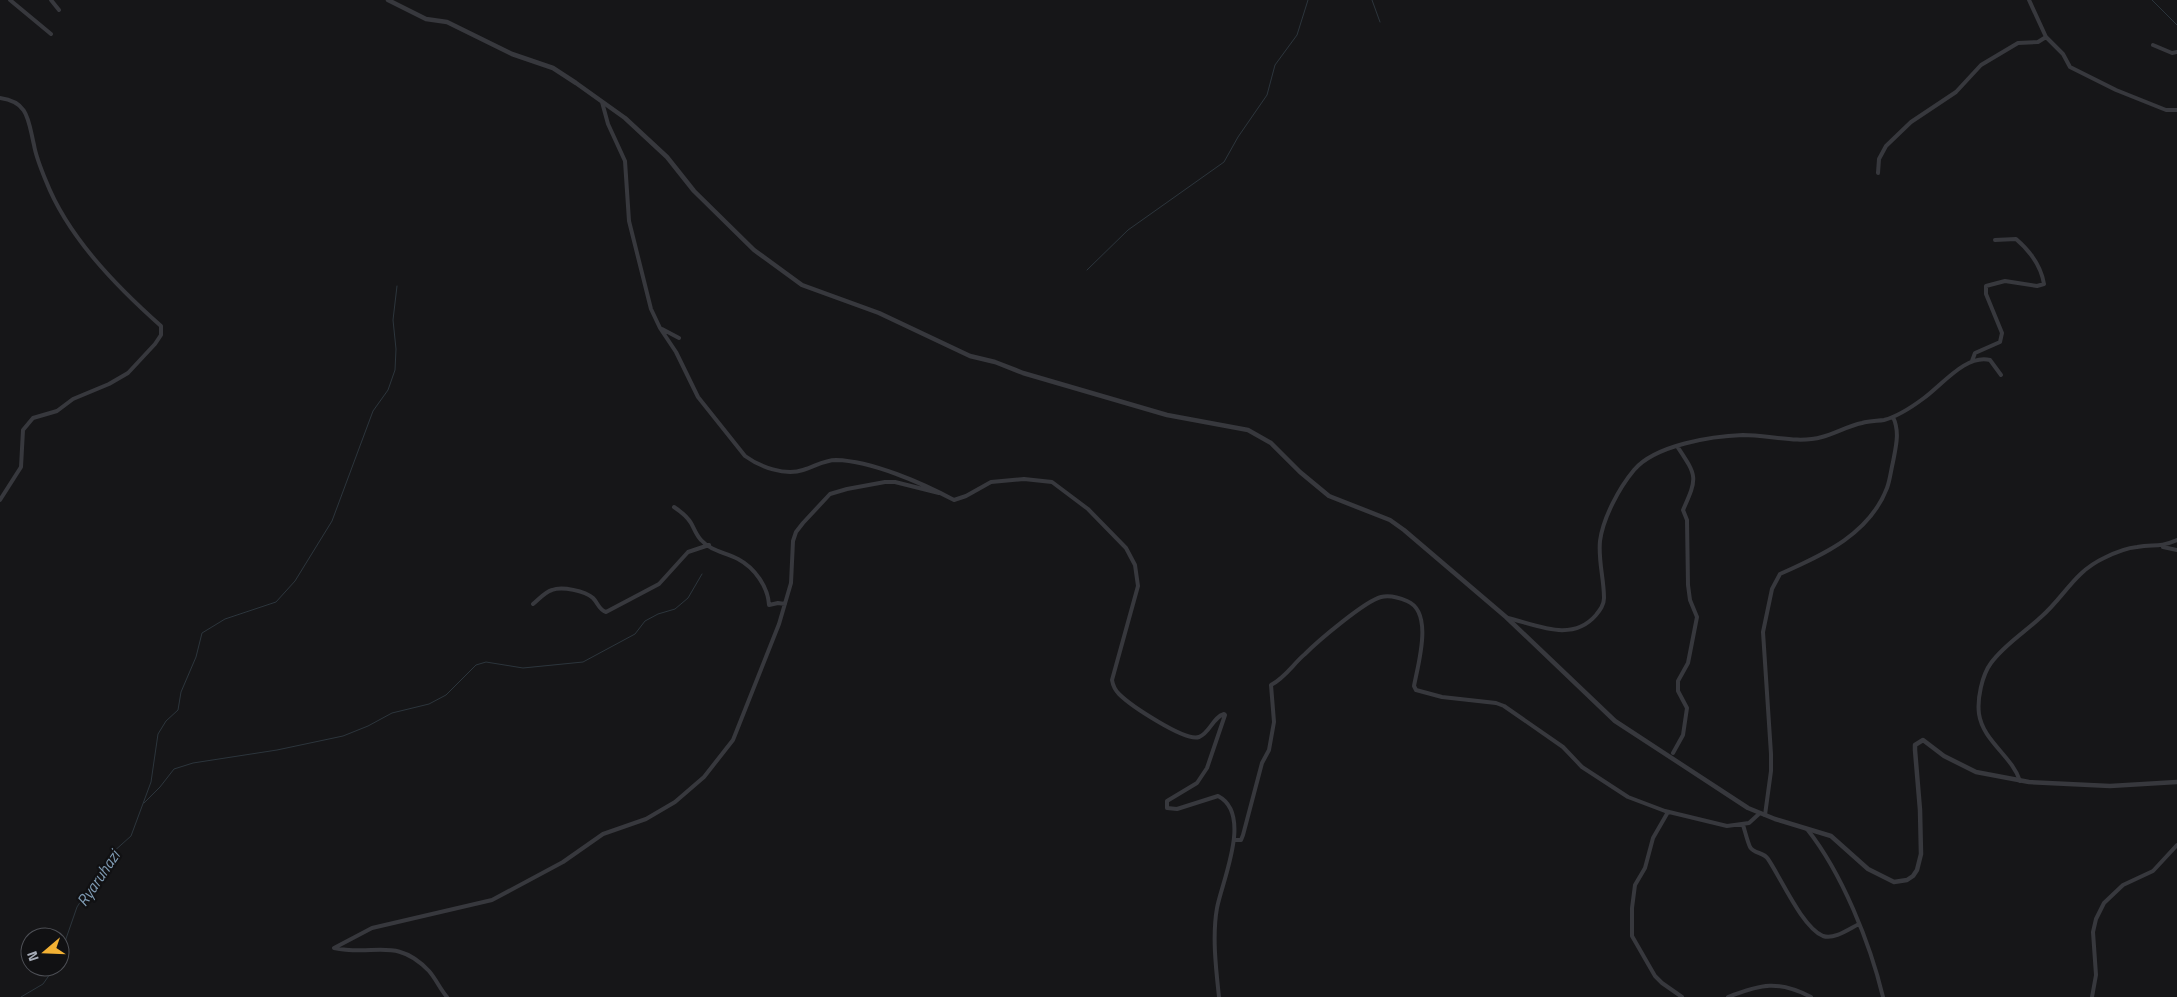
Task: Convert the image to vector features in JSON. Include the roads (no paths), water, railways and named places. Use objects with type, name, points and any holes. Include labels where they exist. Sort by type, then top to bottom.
[{"type":"street","points":[[10,0],[51,34]]},
{"type":"street","points":[[50,0],[59,10]]},
{"type":"street","points":[[388,0],[426,19],[446,22],[512,54],[553,68],[626,118],[667,157],[694,192],[716,211],[754,250],[802,285],[879,313],[970,356],[1167,415],[1232,426],[1263,437],[1300,472],[1330,496],[1390,520],[1404,530],[1506,617],[1615,721],[1726,795],[1763,814],[1831,836],[1868,869],[1888,880],[1899,882],[1913,876],[1921,854],[1920,810],[1915,750],[1915,744],[1919,741],[1929,742],[1944,756],[1976,772],[2020,781],[2110,786],[2177,782]]},
{"type":"street","points":[[2029,0],[2046,36],[2063,54],[2070,67],[2166,110],[2177,110]]},
{"type":"street","points":[[1878,174],[1879,159],[1886,146],[1911,122],[1956,92],[1981,65],[2018,43],[2038,42],[2046,36]]},
{"type":"street","points":[[2153,45],[2172,53],[2177,52]]},
{"type":"street","points":[[0,98],[13,99],[24,109],[46,182],[78,240],[102,268],[161,326],[162,330],[161,336],[149,352],[128,373],[110,384],[73,399],[57,410],[32,418],[23,430],[21,467],[0,500]]},
{"type":"street","points":[[602,102],[608,124],[625,161],[632,231],[651,309],[660,328],[676,352],[698,397],[745,456],[753,462],[784,472],[794,472],[835,460],[854,463],[880,469],[933,487],[954,500],[966,496],[991,482],[1024,479],[1052,482],[1088,509],[1126,548],[1135,565],[1138,586],[1112,680],[1114,688],[1126,700],[1173,732],[1193,738],[1202,736],[1219,715],[1225,715],[1207,768],[1197,783],[1167,802],[1166,805],[1171,809],[1218,796],[1228,806],[1234,822],[1234,840],[1229,868],[1217,908],[1216,962],[1219,997]]},
{"type":"street","points":[[1972,361],[1976,353],[2000,342],[2002,333],[1986,294],[1986,286],[2005,281],[2037,286],[2044,284],[2041,272],[2032,254],[2016,240],[1996,240]]},
{"type":"street","points":[[660,328],[679,338]]},
{"type":"street","points":[[1506,617],[1535,627],[1558,631],[1575,628],[1592,619],[1601,608],[1604,600],[1600,547],[1605,522],[1622,488],[1634,470],[1644,461],[1677,446],[1718,437],[1744,435],[1768,438],[1816,438],[1861,423],[1893,417],[1919,401],[1963,365],[1972,361],[1990,360],[2001,375]]},
{"type":"street","points":[[1234,840],[1241,840],[1243,835],[1262,763],[1269,750],[1274,722],[1272,685],[1290,671],[1303,655],[1342,623],[1366,605],[1385,596],[1414,604],[1420,613],[1422,631],[1414,686],[1416,690],[1442,697],[1500,704],[1563,747],[1582,767],[1628,798],[1668,812],[1727,826],[1752,821],[1763,814],[1772,771],[1764,632],[1774,582],[1780,574],[1832,549],[1848,538],[1870,516],[1887,488],[1890,478],[1898,438],[1897,427],[1893,417]]},
{"type":"street","points":[[1673,753],[1683,735],[1687,708],[1678,691],[1678,681],[1688,663],[1697,617],[1690,600],[1688,585],[1687,520],[1683,510],[1694,484],[1692,469],[1677,446]]},
{"type":"street","points":[[447,997],[430,972],[407,953],[396,950],[355,952],[334,948],[372,928],[492,900],[563,862],[603,834],[646,819],[675,802],[704,777],[733,740],[757,683],[791,583],[793,541],[796,532],[830,494],[847,488],[884,482],[904,484],[944,494]]},
{"type":"street","points":[[674,507],[688,519],[702,541],[714,551],[739,560],[748,566],[766,589],[770,598],[769,605],[784,604]]},
{"type":"street","points":[[2161,547],[2177,540]]},
{"type":"street","points":[[533,604],[550,590],[570,590],[592,597],[602,611],[606,612],[659,584],[688,552],[708,545]]},
{"type":"street","points":[[2020,781],[2014,766],[1992,742],[1979,716],[1983,678],[1990,663],[2042,616],[2083,569],[2127,549],[2143,546],[2177,550]]},
{"type":"street","points":[[1668,812],[1653,838],[1645,868],[1635,885],[1632,908],[1632,936],[1655,976],[1682,997]]},
{"type":"street","points":[[1743,824],[1750,846],[1754,851],[1767,856],[1793,902],[1814,930],[1825,937],[1834,936],[1859,924]]},
{"type":"street","points":[[1807,829],[1828,857],[1859,924],[1883,997]]},
{"type":"street","points":[[2092,997],[2096,974],[2093,932],[2096,919],[2104,903],[2123,885],[2153,871],[2177,845]]},
{"type":"street","points":[[1728,997],[1759,987],[1780,985],[1795,989],[1811,997]]},
{"type":"waterway","points":[[1087,270],[1128,230],[1224,162],[1238,137],[1267,95],[1275,65],[1297,35],[1308,0]]},
{"type":"waterway","points":[[1372,0],[1380,22]]},
{"type":"waterway","points":[[2152,0],[2177,25]]},
{"type":"waterway","points":[[70,927],[77,907],[112,853],[131,836],[151,782],[158,734],[166,721],[178,710],[181,692],[196,657],[202,633],[225,619],[276,602],[295,581],[332,521],[373,411],[388,390],[395,370],[396,349],[393,320],[397,286]]},
{"type":"waterway","points":[[144,803],[174,769],[193,763],[277,750],[343,736],[368,726],[392,713],[429,704],[446,695],[476,665],[486,662],[523,668],[583,662],[635,634],[645,621],[658,614],[675,609],[688,598],[702,574]]},
{"type":"waterway","name":"Ryaruhazi","points":[[21,997],[43,984],[48,977]]}]
